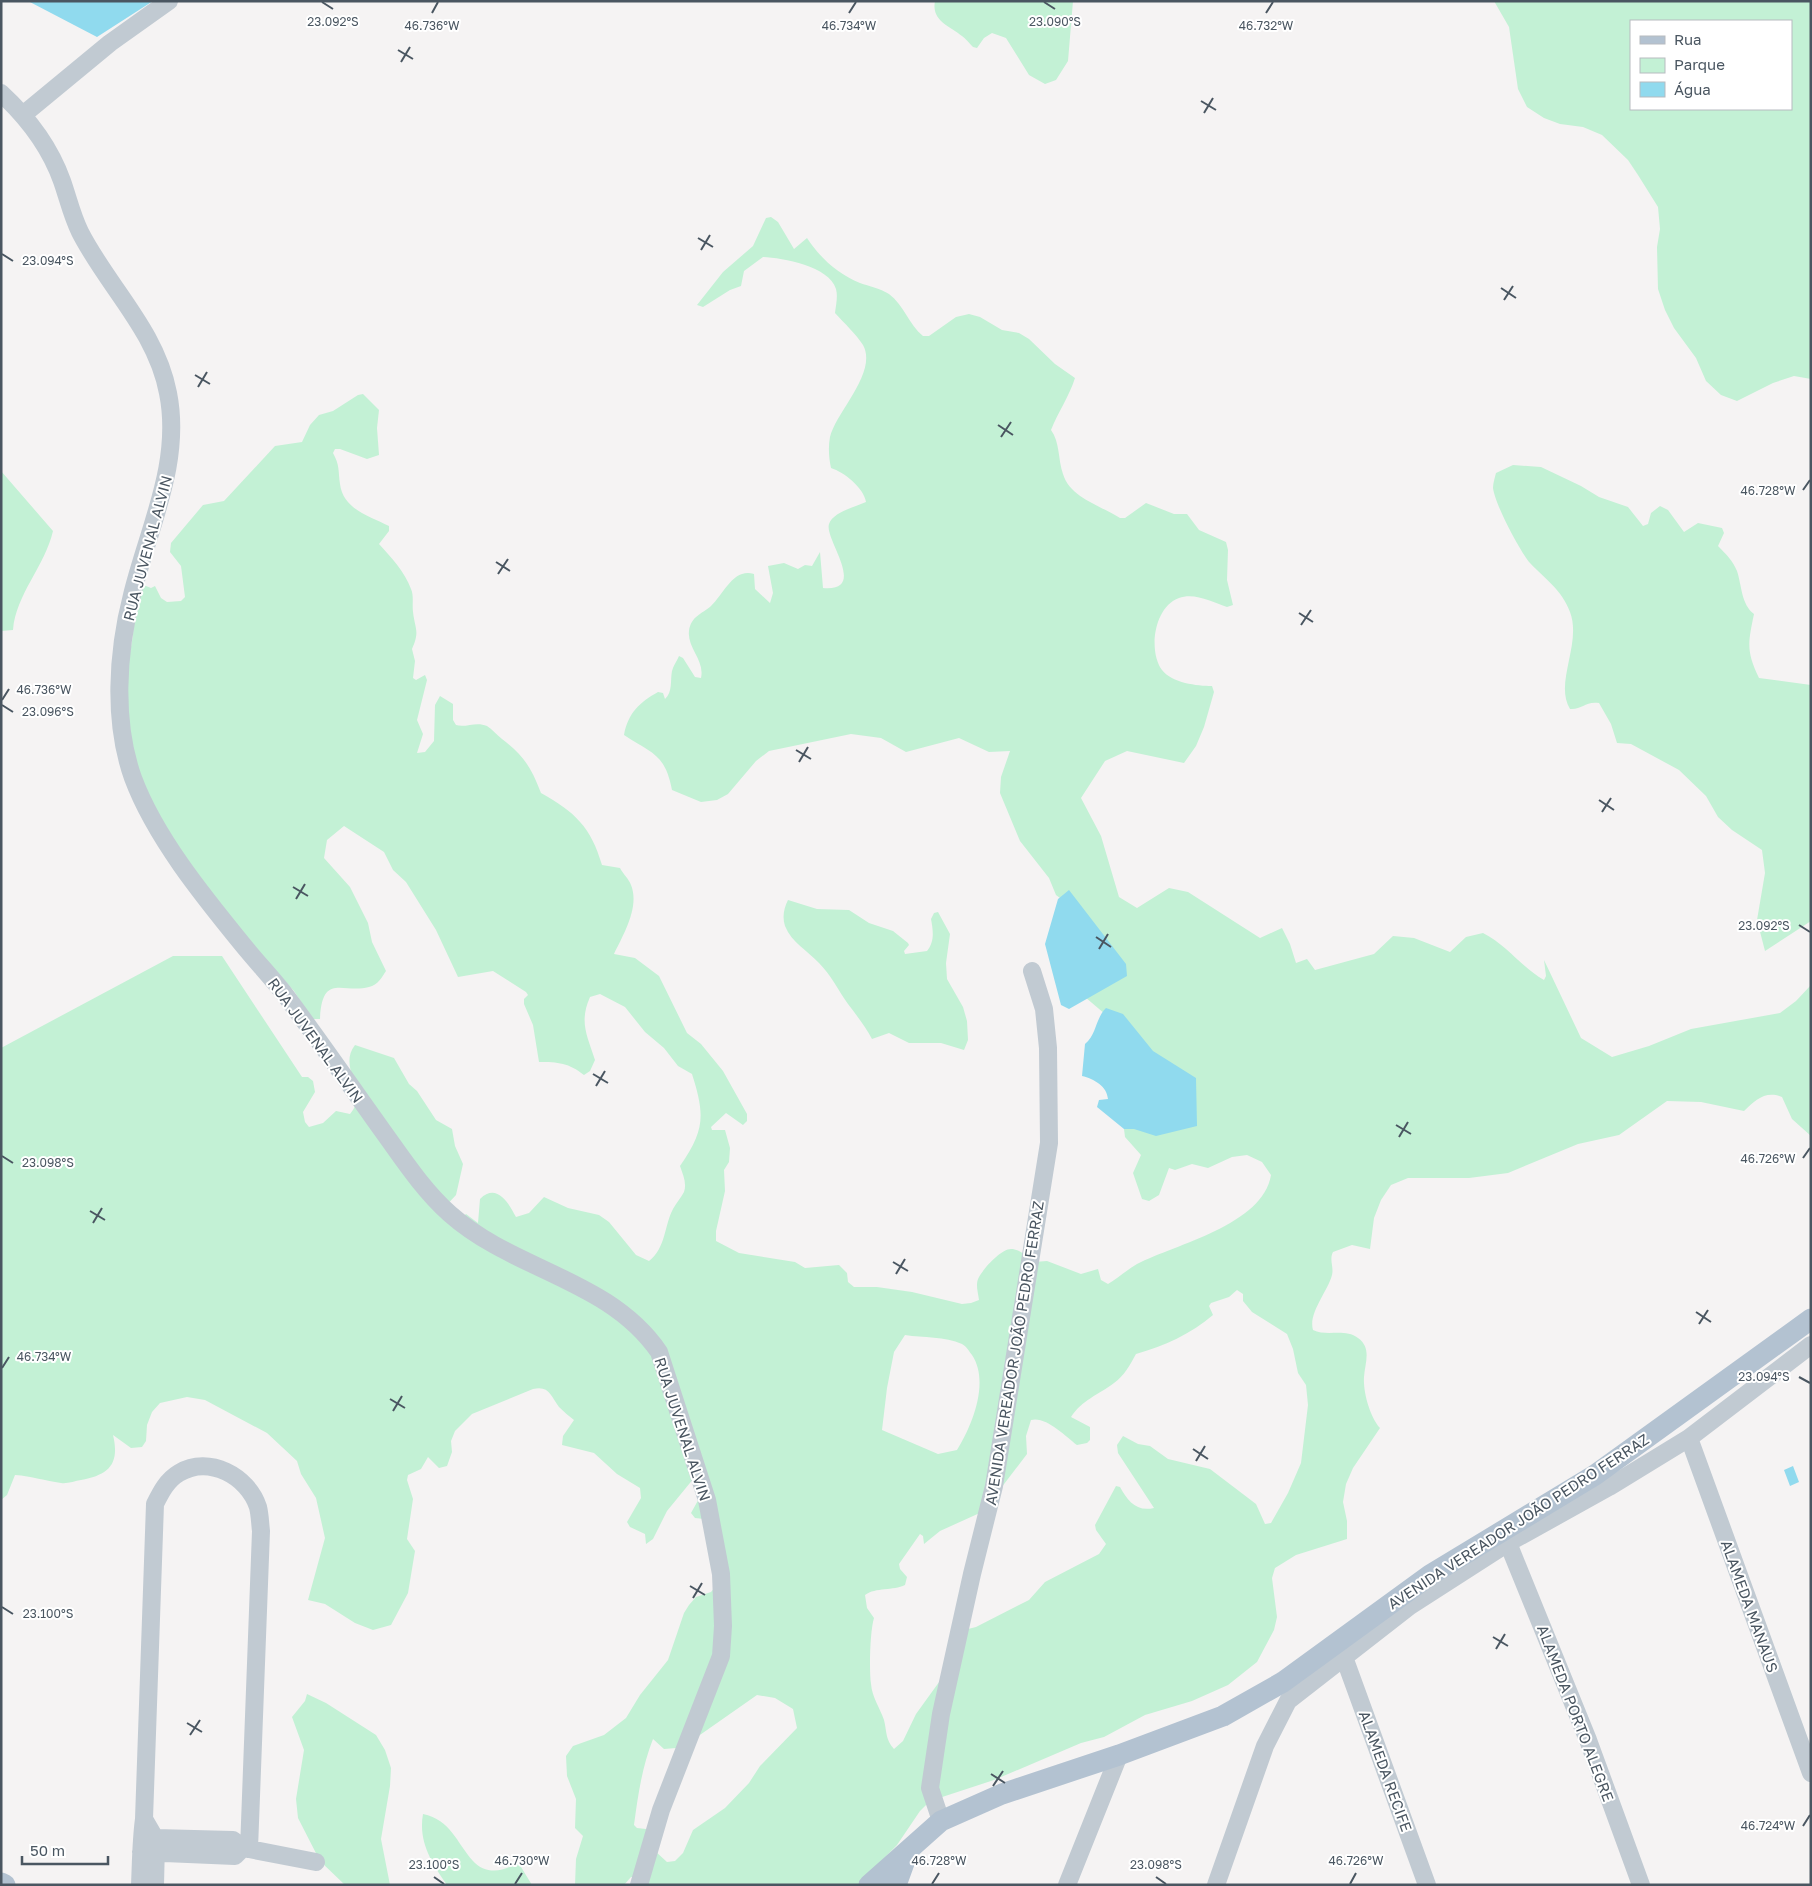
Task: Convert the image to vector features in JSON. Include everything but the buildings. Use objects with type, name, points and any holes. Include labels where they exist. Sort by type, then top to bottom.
[{"type":"main road","name":"AVENIDA VEREADOR JOÃO PEDRO FERRAZ","points":[[869,1885],[941,1821],[1002,1794],[1119,1755],[1223,1716],[1283,1682],[1430,1575],[1595,1475],[1811,1319]]},
{"type":"main road","name":"AVENIDA VEREADOR JOÃO PEDRO FERRAZ","points":[[896,1885],[908,1852]]},
{"type":"main road","points":[[1,1883],[5,1885]]},
{"type":"street","points":[[24,114],[110,43],[168,1]]},
{"type":"street","name":"RUA JUVENAL ALVIN","points":[[1,93],[24,114],[46,149],[61,177],[78,229],[157,352],[168,392],[172,423],[170,456],[163,488],[131,597],[122,646],[121,736],[133,778],[150,815],[179,862],[242,945],[280,988],[422,1186],[450,1215],[484,1239],[527,1263],[573,1283],[626,1315],[645,1331],[659,1352],[707,1500],[720,1574],[723,1626],[721,1656],[661,1810],[640,1885]]},
{"type":"street","name":"AVENIDA VEREADOR JOÃO PEDRO FERRAZ","points":[[941,1821],[930,1788],[940,1723],[972,1574],[994,1486],[1048,1143],[1048,1048],[1044,1009],[1032,971]]},
{"type":"street","points":[[1217,1884],[1266,1746],[1288,1701],[1410,1606],[1508,1543],[1609,1487],[1689,1438],[1811,1345]]},
{"type":"street","name":"ALAMEDA MANAUS","points":[[1689,1438],[1811,1773]]},
{"type":"street","points":[[156,1885],[144,1819],[155,1504],[169,1482],[180,1473],[207,1466],[223,1470],[235,1476],[248,1489],[258,1507],[261,1531],[246,1848]]},
{"type":"street","name":"ALAMEDA PORTO ALEGRE","points":[[1508,1543],[1588,1740],[1641,1885]]},
{"type":"street","name":"ALAMEDA RECIFE","points":[[1344,1657],[1427,1885]]},
{"type":"street","points":[[1067,1885],[1119,1755]]},
{"type":"street","points":[[149,1845],[235,1856],[246,1848],[316,1862]]},
{"type":"street","points":[[140,1885],[149,1845]]},
{"type":"green space","points":[[935,1],[1073,1],[1068,61],[1056,80],[1045,84],[1029,75],[1006,38],[992,33],[984,38],[977,48],[973,47],[963,37],[942,22],[936,14]]},
{"type":"green space","points":[[1494,1],[1811,1],[1811,379],[1794,376],[1773,383],[1737,401],[1721,395],[1706,381],[1696,358],[1674,328],[1665,310],[1658,289],[1657,247],[1660,229],[1658,207],[1628,160],[1602,135],[1583,127],[1560,124],[1544,118],[1527,107],[1518,89],[1509,27]]},
{"type":"green space","points":[[771,217],[778,222],[794,249],[807,238],[824,259],[837,270],[860,283],[889,294],[923,336],[929,336],[956,317],[969,314],[980,317],[1002,330],[1019,333],[1029,339],[1055,364],[1075,378],[1051,430],[1056,440],[1061,469],[1072,489],[1087,501],[1120,518],[1125,518],[1146,503],[1174,514],[1187,514],[1199,530],[1226,542],[1228,550],[1227,580],[1233,605],[1227,607],[1210,600],[1185,596],[1171,603],[1164,610],[1156,630],[1155,652],[1162,670],[1166,674],[1185,683],[1212,686],[1214,692],[1204,727],[1196,746],[1184,763],[1127,751],[1105,761],[1081,798],[1101,836],[1119,897],[1137,908],[1169,888],[1188,892],[1260,938],[1282,928],[1296,963],[1307,959],[1315,970],[1374,954],[1393,936],[1414,938],[1450,952],[1466,937],[1483,933],[1492,938],[1544,980],[1546,976],[1544,960],[1581,1038],[1612,1057],[1649,1046],[1691,1029],[1780,1013],[1796,1001],[1811,985],[1811,1136],[1792,1119],[1782,1097],[1776,1095],[1761,1097],[1744,1111],[1701,1102],[1667,1101],[1619,1135],[1578,1144],[1508,1173],[1469,1178],[1408,1178],[1391,1185],[1381,1200],[1374,1218],[1370,1249],[1352,1245],[1333,1252],[1331,1258],[1332,1275],[1313,1316],[1312,1323],[1313,1330],[1324,1333],[1353,1335],[1365,1346],[1364,1383],[1366,1397],[1373,1418],[1380,1428],[1353,1468],[1346,1484],[1343,1502],[1347,1521],[1347,1539],[1296,1555],[1275,1568],[1272,1578],[1277,1617],[1274,1630],[1257,1662],[1228,1685],[1192,1701],[1145,1715],[1104,1737],[1081,1743],[994,1780],[930,1801],[920,1811],[897,1845],[858,1885],[638,1885],[635,1877],[631,1877],[624,1885],[575,1885],[576,1859],[583,1836],[575,1828],[576,1799],[567,1776],[566,1756],[573,1746],[604,1735],[626,1718],[640,1695],[668,1660],[684,1613],[689,1605],[696,1597],[711,1592],[715,1587],[704,1519],[695,1518],[691,1513],[701,1495],[694,1478],[667,1511],[653,1539],[646,1544],[645,1534],[630,1527],[627,1522],[641,1498],[640,1488],[617,1474],[594,1453],[562,1445],[563,1436],[574,1420],[559,1407],[549,1392],[538,1388],[533,1389],[472,1414],[455,1431],[451,1441],[452,1452],[447,1466],[439,1468],[428,1457],[421,1469],[408,1475],[407,1480],[413,1499],[407,1539],[415,1551],[408,1593],[391,1625],[373,1630],[355,1623],[325,1604],[308,1600],[325,1538],[316,1498],[301,1474],[297,1461],[267,1433],[205,1400],[187,1397],[160,1403],[152,1412],[147,1425],[146,1441],[142,1447],[131,1448],[113,1435],[115,1454],[113,1461],[99,1475],[63,1483],[15,1475],[7,1495],[1,1500],[1,1048],[173,956],[222,956],[302,1077],[308,1077],[313,1081],[315,1092],[303,1112],[305,1122],[309,1127],[323,1123],[336,1111],[350,1114],[357,1097],[349,1062],[350,1054],[355,1045],[394,1058],[409,1084],[417,1091],[436,1120],[452,1129],[455,1146],[463,1164],[456,1195],[442,1210],[461,1219],[466,1214],[478,1223],[480,1199],[486,1194],[492,1193],[502,1197],[516,1217],[529,1213],[544,1197],[568,1208],[599,1215],[609,1222],[636,1255],[649,1261],[659,1250],[670,1216],[685,1189],[680,1166],[698,1132],[701,1112],[692,1074],[678,1066],[664,1048],[645,1032],[625,1007],[600,994],[590,997],[585,1014],[585,1028],[595,1060],[590,1071],[584,1075],[563,1064],[539,1062],[533,1025],[524,1004],[524,999],[528,995],[526,992],[493,971],[458,977],[436,930],[406,882],[393,870],[384,852],[344,826],[327,840],[324,858],[350,887],[368,923],[372,942],[386,971],[379,981],[372,986],[330,990],[325,995],[320,1019],[312,1019],[294,991],[195,880],[141,812],[117,730],[133,635],[136,582],[151,588],[155,586],[161,598],[167,602],[181,601],[185,597],[181,566],[170,552],[171,543],[203,505],[224,501],[275,446],[302,442],[310,425],[319,415],[333,411],[358,395],[363,394],[379,410],[377,428],[379,455],[367,459],[340,449],[335,449],[333,453],[338,465],[342,493],[346,500],[358,511],[389,526],[389,531],[379,544],[393,559],[412,591],[416,630],[412,649],[415,661],[413,678],[416,680],[425,675],[427,680],[417,720],[423,734],[417,753],[425,752],[434,741],[435,705],[440,696],[453,704],[453,720],[456,725],[479,724],[487,726],[516,751],[530,769],[541,793],[572,814],[587,831],[593,840],[602,865],[620,868],[629,881],[633,894],[632,911],[626,930],[614,954],[635,958],[659,976],[687,1033],[701,1044],[723,1071],[747,1114],[747,1121],[743,1125],[726,1113],[711,1127],[712,1130],[725,1130],[730,1148],[729,1162],[724,1170],[725,1191],[716,1231],[716,1241],[739,1253],[795,1262],[805,1268],[839,1265],[847,1273],[848,1282],[854,1287],[877,1287],[912,1292],[962,1304],[979,1300],[977,1285],[979,1277],[993,1260],[1007,1250],[1017,1250],[1034,1262],[1047,1261],[1081,1274],[1098,1269],[1101,1280],[1108,1284],[1137,1264],[1216,1231],[1252,1207],[1265,1192],[1271,1175],[1262,1162],[1247,1155],[1232,1157],[1208,1168],[1192,1164],[1175,1170],[1169,1168],[1159,1195],[1149,1201],[1142,1199],[1133,1173],[1141,1155],[1125,1137],[1124,1129],[1130,1117],[1139,1043],[1085,997],[1072,907],[1056,895],[1049,878],[1020,841],[1000,793],[1001,777],[1010,751],[989,752],[959,738],[906,752],[881,738],[851,734],[769,751],[756,761],[728,794],[717,800],[701,802],[672,790],[666,769],[656,756],[624,735],[628,720],[640,704],[658,692],[663,693],[665,699],[668,696],[671,675],[679,656],[683,658],[695,677],[701,678],[701,665],[689,637],[690,626],[697,616],[716,601],[735,578],[747,573],[754,574],[755,589],[770,603],[773,593],[768,566],[784,563],[798,569],[805,565],[812,566],[820,552],[823,588],[836,587],[843,582],[844,573],[832,541],[829,524],[840,513],[866,502],[862,491],[857,486],[847,477],[831,468],[830,437],[861,379],[866,356],[863,345],[835,313],[837,292],[832,281],[824,274],[804,265],[782,259],[763,257],[744,271],[741,286],[730,290],[703,307],[697,305],[723,272],[753,246],[766,218]],"holes":[[[1237,1290],[1243,1294],[1243,1301],[1252,1312],[1287,1334],[1293,1349],[1298,1373],[1306,1385],[1308,1405],[1301,1463],[1288,1493],[1271,1523],[1265,1524],[1256,1504],[1210,1469],[1168,1459],[1150,1446],[1138,1444],[1123,1436],[1117,1445],[1118,1453],[1154,1508],[1137,1507],[1126,1497],[1120,1487],[1116,1486],[1095,1525],[1096,1530],[1106,1544],[1099,1554],[1045,1582],[1029,1600],[976,1627],[956,1632],[942,1678],[916,1714],[903,1741],[894,1749],[888,1739],[884,1720],[872,1689],[870,1651],[874,1618],[867,1608],[865,1595],[874,1591],[905,1585],[907,1577],[900,1569],[899,1564],[920,1534],[923,1536],[924,1544],[940,1531],[993,1507],[998,1492],[1027,1454],[1026,1436],[1031,1420],[1043,1421],[1049,1424],[1077,1445],[1087,1443],[1090,1440],[1090,1427],[1071,1417],[1075,1411],[1118,1380],[1136,1354],[1167,1343],[1196,1328],[1213,1315],[1209,1306],[1211,1303],[1229,1297]],[[905,1335],[941,1338],[962,1344],[972,1355],[977,1366],[979,1378],[977,1404],[968,1429],[957,1450],[938,1454],[882,1430],[894,1352]],[[757,1695],[775,1698],[793,1709],[797,1728],[760,1766],[749,1783],[725,1808],[693,1830],[683,1853],[675,1861],[667,1862],[655,1851],[646,1829],[637,1828],[634,1825],[643,1771],[653,1739],[664,1749],[689,1747],[697,1737]]]},
{"type":"green space","points":[[1513,465],[1541,467],[1581,486],[1599,497],[1628,507],[1643,526],[1648,524],[1651,513],[1660,506],[1668,510],[1684,532],[1698,523],[1722,528],[1724,533],[1718,546],[1735,567],[1744,600],[1754,614],[1749,647],[1759,678],[1811,685],[1811,921],[1765,951],[1757,920],[1765,873],[1762,850],[1732,830],[1718,817],[1706,796],[1679,770],[1631,744],[1617,743],[1611,724],[1599,703],[1590,703],[1570,709],[1566,699],[1565,687],[1573,637],[1573,624],[1570,612],[1558,591],[1530,563],[1520,548],[1508,527],[1493,488],[1496,473]]},
{"type":"green space","points":[[1,471],[53,531],[44,556],[19,604],[13,630],[1,631]]},
{"type":"green space","points":[[788,900],[817,909],[849,910],[869,923],[893,931],[908,943],[909,945],[904,951],[905,954],[927,951],[930,947],[933,931],[931,919],[934,913],[938,912],[950,934],[946,963],[947,979],[963,1007],[967,1021],[968,1040],[964,1050],[941,1043],[909,1043],[889,1033],[872,1039],[827,972],[788,932],[784,923],[784,916]]},
{"type":"green space","points":[[307,1694],[326,1703],[376,1735],[385,1750],[391,1768],[390,1786],[381,1839],[390,1885],[345,1885],[320,1861],[298,1818],[296,1799],[304,1750],[292,1717],[305,1701]]},
{"type":"green space","points":[[423,1814],[447,1826],[467,1854],[478,1865],[489,1870],[501,1870],[518,1862],[532,1885],[447,1885],[431,1860],[424,1843]]},
{"type":"water","points":[[28,1],[153,1],[97,37]]},
{"type":"water","points":[[1069,890],[1126,964],[1127,976],[1069,1009],[1061,1005],[1045,944],[1058,899]]},
{"type":"water","points":[[1106,1008],[1123,1014],[1153,1051],[1196,1078],[1197,1126],[1156,1136],[1134,1129],[1124,1129],[1097,1107],[1099,1100],[1108,1099],[1107,1094],[1095,1081],[1082,1076],[1085,1044],[1092,1036],[1102,1012]]},
{"type":"water","points":[[1793,1466],[1799,1482],[1790,1486],[1784,1470]]}]
